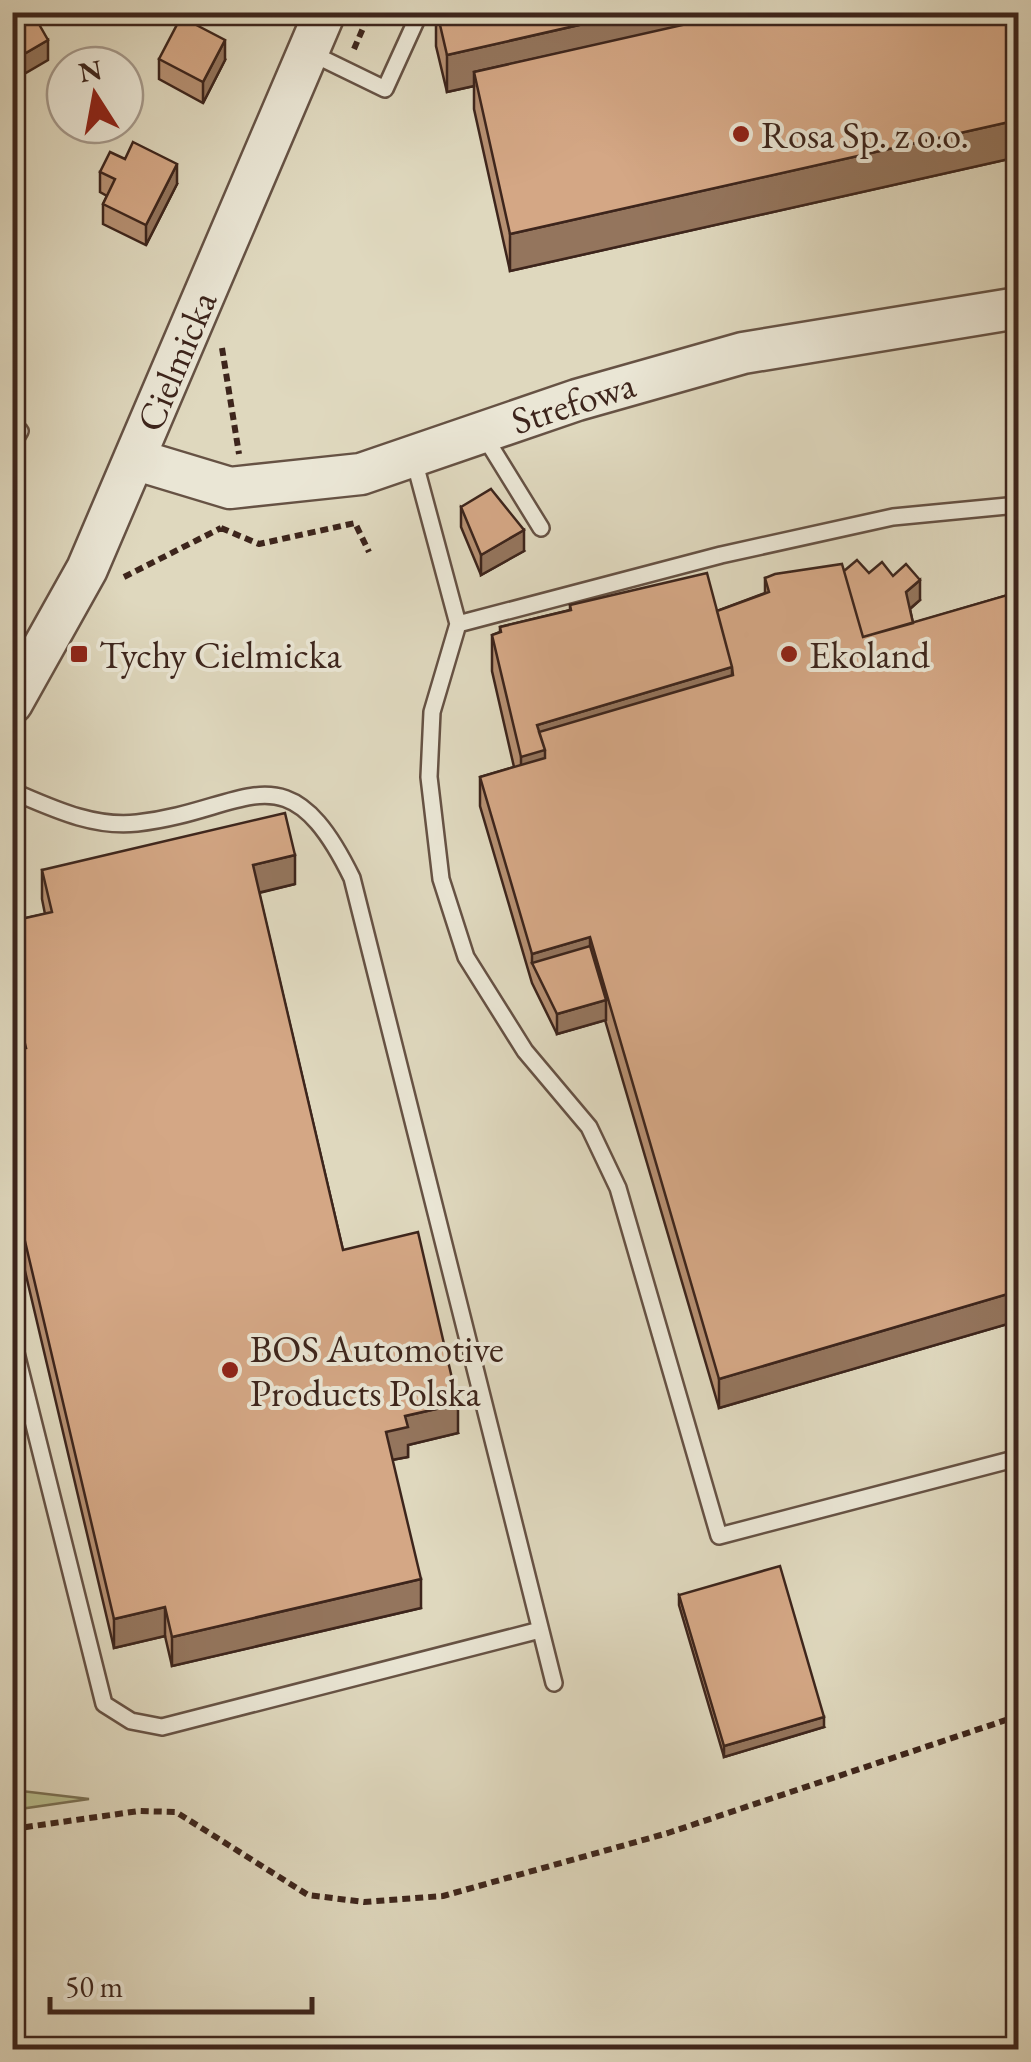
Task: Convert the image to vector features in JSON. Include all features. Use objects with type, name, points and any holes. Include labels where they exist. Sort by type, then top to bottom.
[{"type":"street","name":"Cielmicka","points":[[12,703],[87,569],[325,12]]},
{"type":"street","name":"Strefowa","points":[[134,459],[230,488],[360,474],[481,432],[743,353],[1018,308]]},
{"type":"lane","points":[[308,52],[385,89],[420,12]]},
{"type":"lane","points":[[12,427],[20,430],[12,445]]},
{"type":"lane","points":[[481,432],[541,528]]},
{"type":"lane","points":[[412,456],[458,624],[432,712],[430,777],[441,878],[466,957],[525,1051],[589,1127],[618,1188],[719,1536],[1018,1458]]},
{"type":"lane","points":[[458,624],[720,554],[892,517],[1018,505]]},
{"type":"lane","points":[[12,791],[85,820],[135,824],[258,793],[280,795],[307,809],[332,836],[352,878],[554,1683]]},
{"type":"lane","points":[[12,1337],[104,1704],[131,1721],[162,1726],[540,1630]]},
{"type":"path","points":[[221,344],[240,448]]},
{"type":"path","points":[[113,582],[221,528],[259,544],[355,524],[369,552]]},
{"type":"path","points":[[12,1829],[139,1811],[176,1812],[308,1896],[364,1902],[443,1896],[668,1833],[1018,1716]]},
{"type":"green space","points":[[13,1790],[89,1799],[13,1810]]},
{"type":"building","points":[[32,12],[48,40],[12,61],[12,21]]},
{"type":"building","points":[[437,12],[636,12],[447,55]]},
{"type":"building","name":"Rosa Sp. z o.o.","points":[[740,12],[1018,12],[1018,120],[510,234],[474,72]]},
{"type":"building","points":[[181,17],[225,40],[203,82],[159,59]]},
{"type":"building","points":[[132,145],[139,145],[177,164],[146,225],[103,204],[115,179],[100,172],[110,152],[125,159]]},
{"type":"building","points":[[12,268],[20,272],[12,289]]},
{"type":"building","points":[[491,489],[524,530],[481,555],[461,507]]},
{"type":"building","points":[[857,560],[869,573],[882,562],[893,576],[906,564],[920,580],[906,592],[913,623],[863,637],[844,571]]},
{"type":"building","points":[[842,564],[863,637],[1018,592],[1018,1291],[719,1379],[590,937],[532,954],[480,777],[545,758],[539,732],[733,675],[717,611],[769,592],[765,578],[775,574]]},
{"type":"building","points":[[707,573],[732,667],[537,725],[545,750],[521,757],[492,635],[501,632],[500,627],[571,610],[570,605]]},
{"type":"building","name":"BOS Automotive Products Polska","points":[[285,813],[295,855],[253,865],[343,1250],[418,1232],[458,1404],[405,1416],[408,1427],[386,1432],[421,1579],[172,1637],[165,1607],[114,1619],[12,1186],[12,1051],[26,1048],[12,991],[12,921],[52,912],[42,870]]},
{"type":"building","points":[[590,946],[606,1000],[557,1014],[532,963]]},
{"type":"building","points":[[780,1566],[824,1717],[724,1746],[679,1595]]},
{"type":"place","name":"Rosa Sp. z o.o.","points":[[741,134]]},
{"type":"place","name":"Tychy Cielmicka","points":[[79,654]]},
{"type":"place","name":"Ekoland","points":[[789,654]]},
{"type":"place","name":"BOS Automotive Products Polska","points":[[230,1370]]}]
